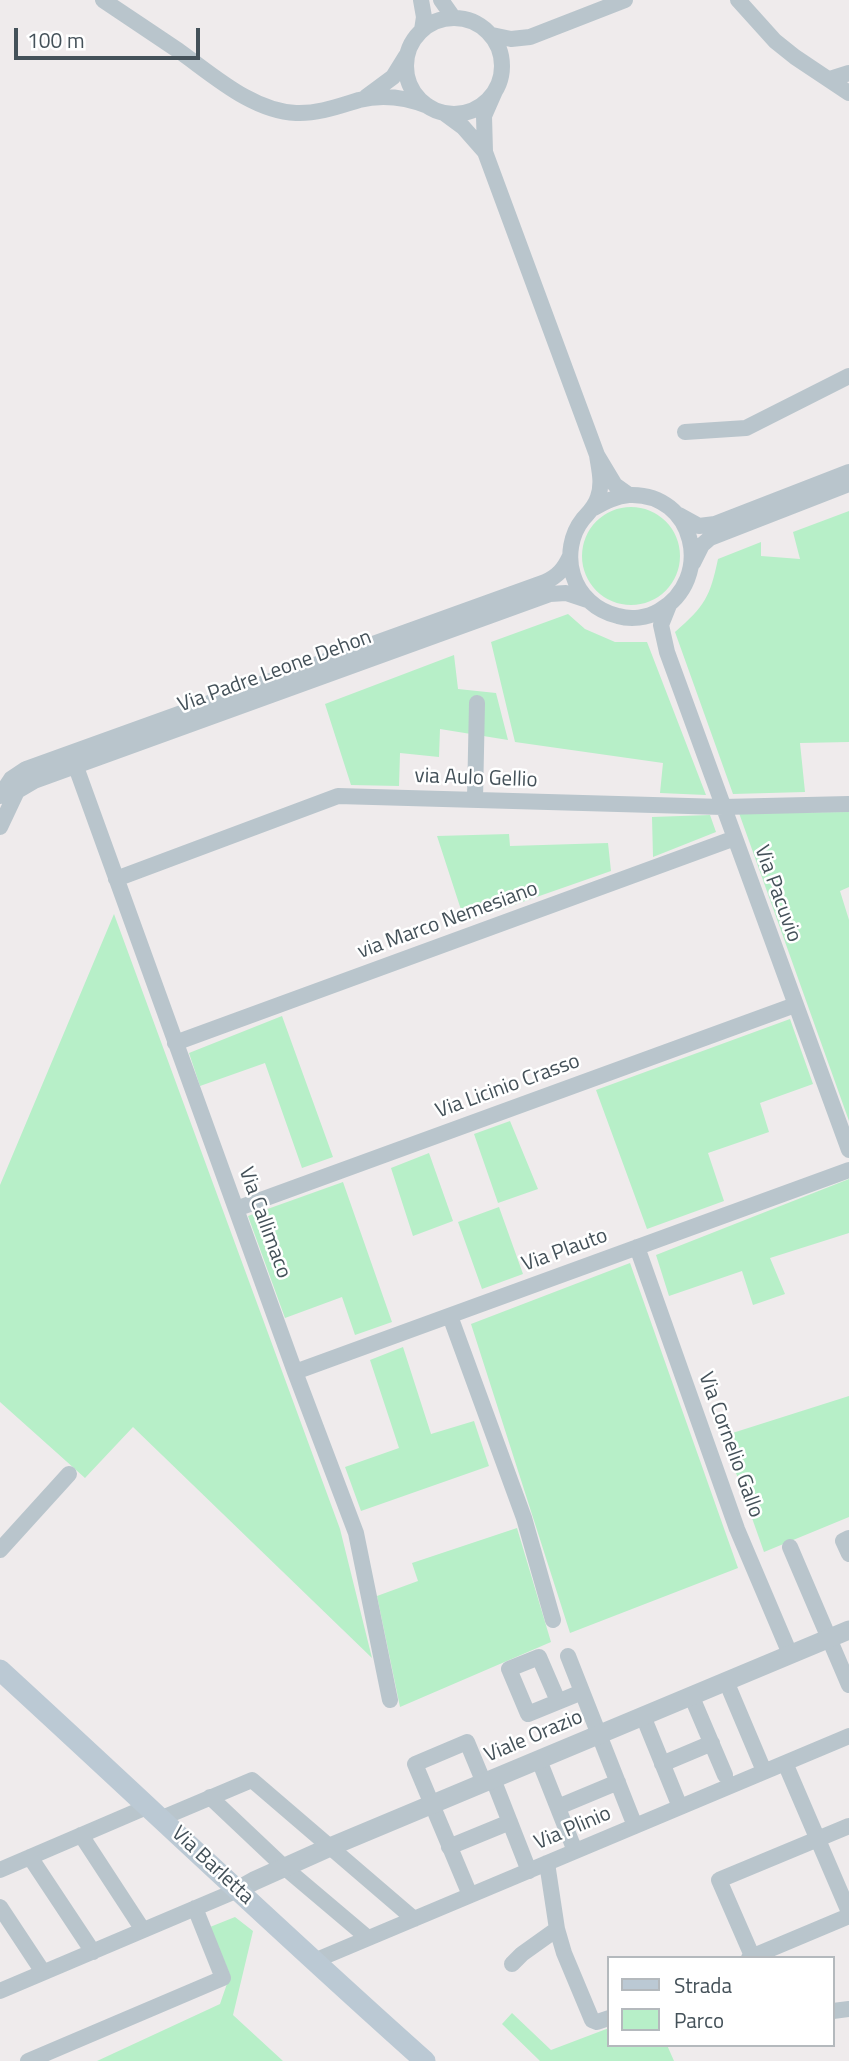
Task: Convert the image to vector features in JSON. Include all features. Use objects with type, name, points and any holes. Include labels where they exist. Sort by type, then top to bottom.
[{"type":"main road","name":"Via Barletta","points":[[0,1670],[425,2061]]},
{"type":"street","points":[[103,0],[218,78],[267,107],[286,112],[299,113],[336,107],[376,97],[402,97],[457,114],[485,103],[495,91]]},
{"type":"street","points":[[421,0],[424,16],[422,30]]},
{"type":"street","points":[[442,0],[453,17]]},
{"type":"street","points":[[492,35],[511,39],[530,37],[625,0]]},
{"type":"street","points":[[738,0],[775,41],[849,93]]},
{"type":"street","points":[[361,100],[393,77],[422,30],[442,19],[467,19],[481,25],[492,35],[502,62],[501,78],[484,116],[485,152],[597,455],[615,485],[629,495]]},
{"type":"street","points":[[502,62],[530,37]]},
{"type":"street","points":[[408,54],[406,68],[416,95],[463,127],[485,152]]},
{"type":"street","points":[[830,79],[849,73]]},
{"type":"street","points":[[685,432],[746,428],[849,376]]},
{"type":"street","points":[[594,508],[601,483],[597,455]]},
{"type":"street","points":[[849,472],[705,526],[688,521],[649,497],[629,495],[610,499],[594,508],[581,521],[573,538],[570,556],[572,572],[587,600],[602,611],[619,617],[637,618],[654,614],[669,605],[681,593],[702,545],[710,538],[849,484]]},
{"type":"street","points":[[666,505],[688,532],[693,563]]},
{"type":"street","name":"Via Padre Leone Dehon","points":[[0,796],[11,779],[26,769],[545,582],[555,578],[563,570],[570,556]]},
{"type":"street","name":"Via Padre Leone Dehon","points":[[0,827],[12,799],[24,785],[550,594],[566,593],[587,600]]},
{"type":"street","name":"Via Pacuvio","points":[[669,605],[662,625],[667,652],[849,1150]]},
{"type":"street","name":"Via Pacuvio","points":[[619,617],[649,625],[667,652]]},
{"type":"street","points":[[475,799],[477,703]]},
{"type":"street","name":"Via Callimaco","points":[[76,767],[356,1533],[390,1700]]},
{"type":"street","name":"via Aulo Gellio","points":[[116,879],[338,796],[723,807],[849,804]]},
{"type":"street","name":"via Marco Nemesiano","points":[[175,1043],[735,838]]},
{"type":"street","name":"Via Licinio Crasso","points":[[236,1209],[795,1005]]},
{"type":"street","name":"Via Plauto","points":[[295,1372],[849,1170]]},
{"type":"street","name":"Via Cornelio Gallo","points":[[637,1247],[737,1529],[790,1654]]},
{"type":"street","points":[[450,1316],[524,1518],[554,1620]]},
{"type":"street","points":[[0,1550],[69,1474]]},
{"type":"street","points":[[849,1538],[843,1541],[849,1554]]},
{"type":"street","points":[[790,1547],[849,1685]]},
{"type":"street","name":"Viale Orazio","points":[[238,1890],[284,1867],[431,1804],[849,1630]]},
{"type":"street","points":[[568,1656],[635,1826]]},
{"type":"street","points":[[726,1681],[764,1772]]},
{"type":"street","points":[[558,1701],[582,1692]]},
{"type":"street","points":[[691,1695],[725,1775]]},
{"type":"street","points":[[643,1716],[680,1807]]},
{"type":"street","name":"Via Plinio","points":[[314,1961],[849,1736]]},
{"type":"street","points":[[470,1895],[415,1764],[467,1742],[510,1822],[529,1871]]},
{"type":"street","points":[[662,1764],[712,1743]]},
{"type":"street","points":[[538,1760],[575,1851]]},
{"type":"street","points":[[754,1956],[849,1914],[786,1763]]},
{"type":"street","points":[[0,1870],[81,1836],[210,1797],[252,1780],[414,1919]]},
{"type":"street","points":[[558,1807],[618,1782]]},
{"type":"street","points":[[210,1797],[284,1867],[368,1938]]},
{"type":"street","points":[[449,1847],[510,1822]]},
{"type":"street","points":[[752,1956],[719,1880],[849,1826]]},
{"type":"street","points":[[81,1836],[143,1930]]},
{"type":"street","points":[[30,1857],[93,1952]]},
{"type":"street","points":[[547,1863],[557,1929],[564,1953],[592,2020],[597,2022],[608,2018]]},
{"type":"street","points":[[0,1991],[238,1890]]},
{"type":"street","points":[[0,1907],[43,1972]]},
{"type":"street","points":[[27,2061],[223,1978],[195,1908]]},
{"type":"street","points":[[512,1964],[557,1929]]},
{"type":"green space","points":[[631,507],[650,511],[666,521],[676,537],[680,556],[676,575],[666,591],[650,601],[631,605],[612,601],[596,591],[586,575],[582,556],[586,537],[596,521],[612,511]]},
{"type":"green space","points":[[849,511],[849,742],[800,743],[805,792],[733,794],[675,632],[705,600],[718,559],[761,542],[761,556],[800,559],[793,532]]},
{"type":"green space","points":[[568,614],[585,629],[615,642],[647,642],[706,795],[660,793],[663,763],[515,742],[491,642]]},
{"type":"green space","points":[[454,655],[458,689],[496,693],[508,740],[440,729],[439,757],[400,753],[399,786],[351,785],[325,704]]},
{"type":"green space","points":[[849,812],[849,887],[840,891],[849,920],[849,1121],[739,813]]},
{"type":"green space","points":[[710,815],[716,832],[653,857],[652,817]]},
{"type":"green space","points":[[509,834],[510,846],[608,843],[611,871],[465,922],[437,836]]},
{"type":"green space","points":[[114,914],[340,1529],[372,1658],[133,1427],[85,1478],[0,1402],[0,1185]]},
{"type":"green space","points":[[282,1016],[333,1157],[302,1168],[265,1063],[200,1086],[189,1053]]},
{"type":"green space","points":[[790,1019],[813,1084],[760,1103],[769,1132],[708,1153],[724,1201],[647,1229],[596,1090]]},
{"type":"green space","points":[[510,1121],[538,1189],[498,1203],[474,1134]]},
{"type":"green space","points":[[429,1153],[453,1221],[413,1236],[391,1168]]},
{"type":"green space","points":[[849,1179],[849,1233],[770,1258],[785,1294],[753,1305],[742,1271],[669,1296],[656,1255]]},
{"type":"green space","points":[[343,1182],[392,1322],[355,1335],[342,1297],[285,1318],[248,1216]]},
{"type":"green space","points":[[499,1207],[523,1274],[482,1289],[458,1222]]},
{"type":"green space","points":[[630,1263],[738,1568],[570,1633],[471,1324]]},
{"type":"green space","points":[[403,1347],[431,1434],[474,1421],[489,1466],[361,1511],[345,1467],[399,1448],[370,1360]]},
{"type":"green space","points":[[849,1396],[849,1517],[764,1552],[723,1436]]},
{"type":"green space","points":[[517,1528],[551,1642],[400,1707],[377,1596],[418,1581],[412,1563]]},
{"type":"green space","points":[[235,1917],[253,1931],[233,2015],[283,2061],[97,2061],[220,2004],[230,1975],[210,1927]]},
{"type":"green space","points":[[512,2013],[551,2050],[608,2028],[608,2047],[668,2047],[674,2061],[540,2061],[502,2024]]}]
